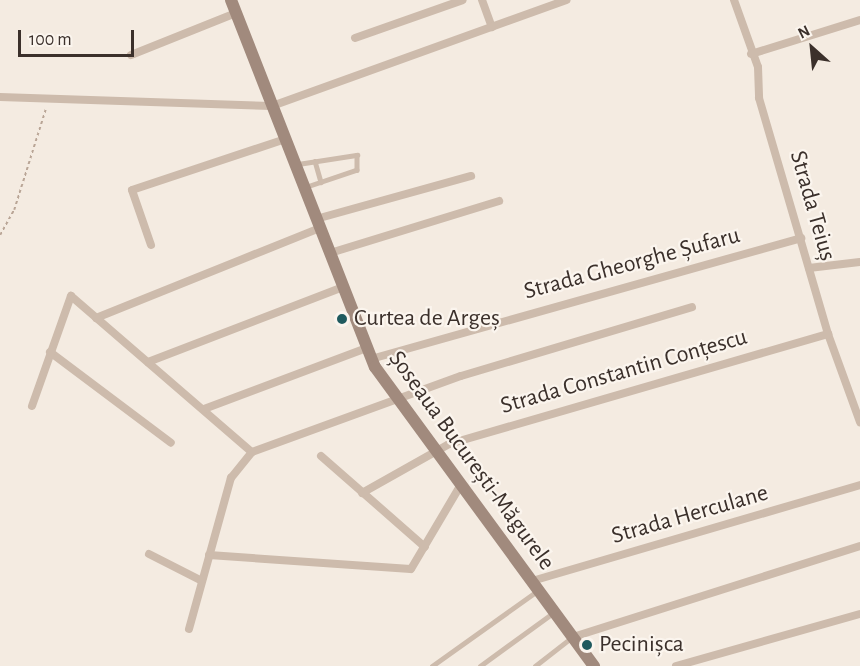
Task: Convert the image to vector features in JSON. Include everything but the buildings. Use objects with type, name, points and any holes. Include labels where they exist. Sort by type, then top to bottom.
[{"type":"main road","name":"Șoseaua București-Măgurele","points":[[231,0],[369,353],[394,398],[594,666]]},
{"type":"street","points":[[355,38],[463,0]]},
{"type":"street","points":[[482,0],[492,27]]},
{"type":"street","points":[[0,97],[48,101],[272,106],[566,0]]},
{"type":"street","name":"Strada Teiuș","points":[[734,0],[828,334],[860,422]]},
{"type":"street","points":[[131,55],[236,13]]},
{"type":"street","points":[[751,54],[860,20]]},
{"type":"street","points":[[151,245],[132,190],[285,139]]},
{"type":"street","points":[[96,318],[318,224],[471,176]]},
{"type":"street","points":[[330,253],[499,201]]},
{"type":"street","name":"Strada Gheorghe Șufaru","points":[[204,409],[369,353],[801,238]]},
{"type":"street","points":[[809,268],[860,262]]},
{"type":"street","points":[[148,362],[343,287]]},
{"type":"street","points":[[32,406],[69,296],[252,452]]},
{"type":"street","points":[[189,629],[231,478],[252,452],[394,398],[692,307]]},
{"type":"street","name":"Strada Constantin Conțescu","points":[[362,493],[433,451],[828,334]]},
{"type":"street","points":[[50,352],[171,442]]},
{"type":"street","points":[[321,456],[425,547]]},
{"type":"street","name":"Strada Herculane","points":[[535,586],[860,485]]},
{"type":"street","points":[[209,555],[409,570],[460,486]]},
{"type":"street","points":[[573,637],[860,546]]},
{"type":"street","points":[[149,554],[202,581]]},
{"type":"street","points":[[676,666],[860,614]]},
{"type":"lane","points":[[295,165],[357,155],[357,170],[304,188]]},
{"type":"lane","points":[[315,161],[321,182]]},
{"type":"lane","points":[[432,666],[535,586]]},
{"type":"lane","points":[[480,666],[554,612]]},
{"type":"lane","points":[[536,666],[573,637]]},
{"type":"path","points":[[0,235],[14,210],[48,101]]},
{"type":"place","name":"Curtea de Argeș","points":[[342,319]]},
{"type":"place","name":"Pecinișca","points":[[587,645]]}]
